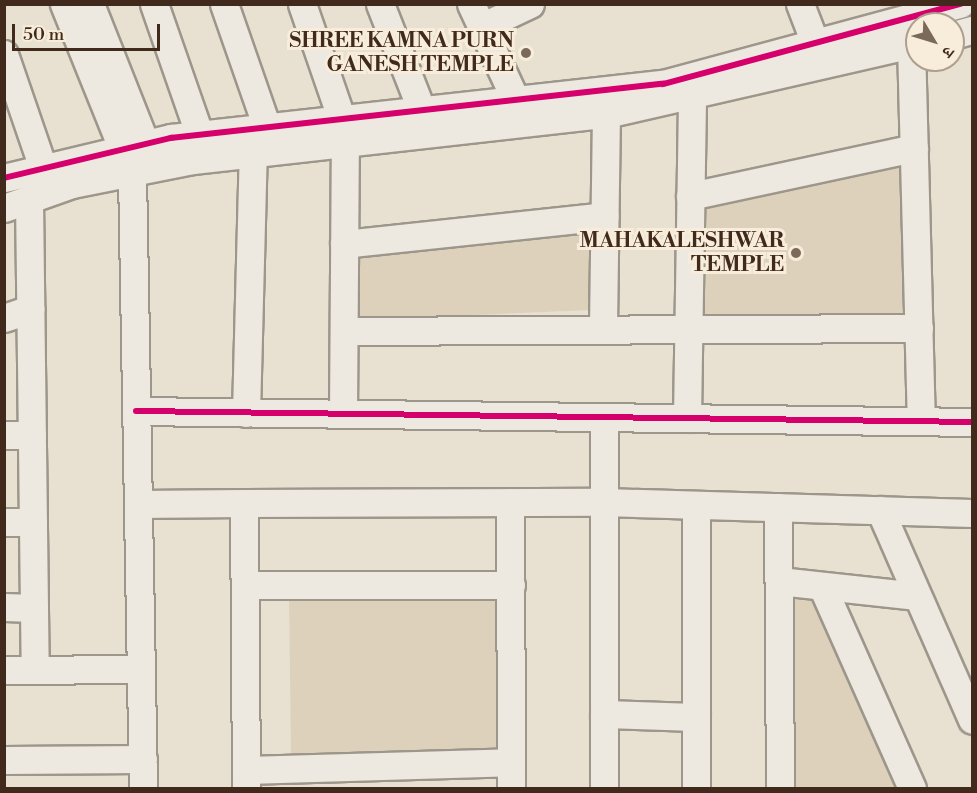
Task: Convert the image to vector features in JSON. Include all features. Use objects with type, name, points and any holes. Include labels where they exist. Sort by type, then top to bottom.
[{"type":"street","points":[[64,4],[132,155]]},
{"type":"street","points":[[90,4],[132,155],[144,789]]},
{"type":"street","points":[[154,4],[200,136]]},
{"type":"street","points":[[224,4],[268,130]]},
{"type":"street","points":[[302,4],[344,133],[343,414]]},
{"type":"street","points":[[380,4],[423,114]]},
{"type":"street","points":[[517,103],[476,16],[530,4]]},
{"type":"street","points":[[800,4],[815,43]]},
{"type":"street","points":[[4,178],[42,165],[132,155],[253,153],[423,114],[663,84],[960,4]]},
{"type":"street","points":[[35,669],[30,309],[17,203],[132,155],[200,136],[268,130],[344,133],[606,114],[905,46]]},
{"type":"street","points":[[4,54],[42,165]]},
{"type":"street","points":[[914,72],[921,421]]},
{"type":"street","points":[[687,418],[692,94]]},
{"type":"street","points":[[603,327],[606,114]]},
{"type":"street","points":[[690,196],[914,148]]},
{"type":"street","points":[[246,413],[253,153]]},
{"type":"street","points":[[344,244],[604,216]]},
{"type":"street","points":[[4,318],[30,309]]},
{"type":"street","points":[[344,331],[603,327],[919,328]]},
{"type":"street","points":[[136,411],[972,422]]},
{"type":"street","points":[[604,417],[604,789]]},
{"type":"street","points":[[4,435],[32,435]]},
{"type":"street","points":[[510,502],[511,789]]},
{"type":"street","points":[[138,504],[604,502],[972,513]]},
{"type":"street","points":[[244,503],[246,779],[511,762]]},
{"type":"street","points":[[696,505],[696,789]]},
{"type":"street","points":[[778,507],[780,789]]},
{"type":"street","points":[[879,510],[972,720]]},
{"type":"street","points":[[4,522],[33,522]]},
{"type":"street","points":[[779,581],[917,596]]},
{"type":"street","points":[[244,585],[511,585]]},
{"type":"street","points":[[822,586],[912,789]]},
{"type":"street","points":[[4,607],[34,608]]},
{"type":"street","points":[[4,670],[141,669]]},
{"type":"street","points":[[604,714],[696,717]]},
{"type":"street","points":[[4,760],[143,759]]},
{"type":"shaded area","points":[[905,158],[907,317],[696,319],[697,205]]},
{"type":"shaded area","points":[[591,231],[592,310],[360,320],[355,255]]},
{"type":"shaded area","points":[[502,590],[503,754],[291,757],[289,593]]},
{"type":"shaded area","points":[[791,593],[815,595],[905,788],[792,788]]},
{"type":"cycle path","points":[[4,178],[171,138],[663,84],[960,4]]},
{"type":"cycle path","points":[[136,411],[972,422]]},
{"type":"place","name":"SHREE KAMNA PURN GANESH TEMPLE","points":[[526,53]]},
{"type":"place","name":"MAHAKALESHWAR TEMPLE","points":[[796,253]]}]
